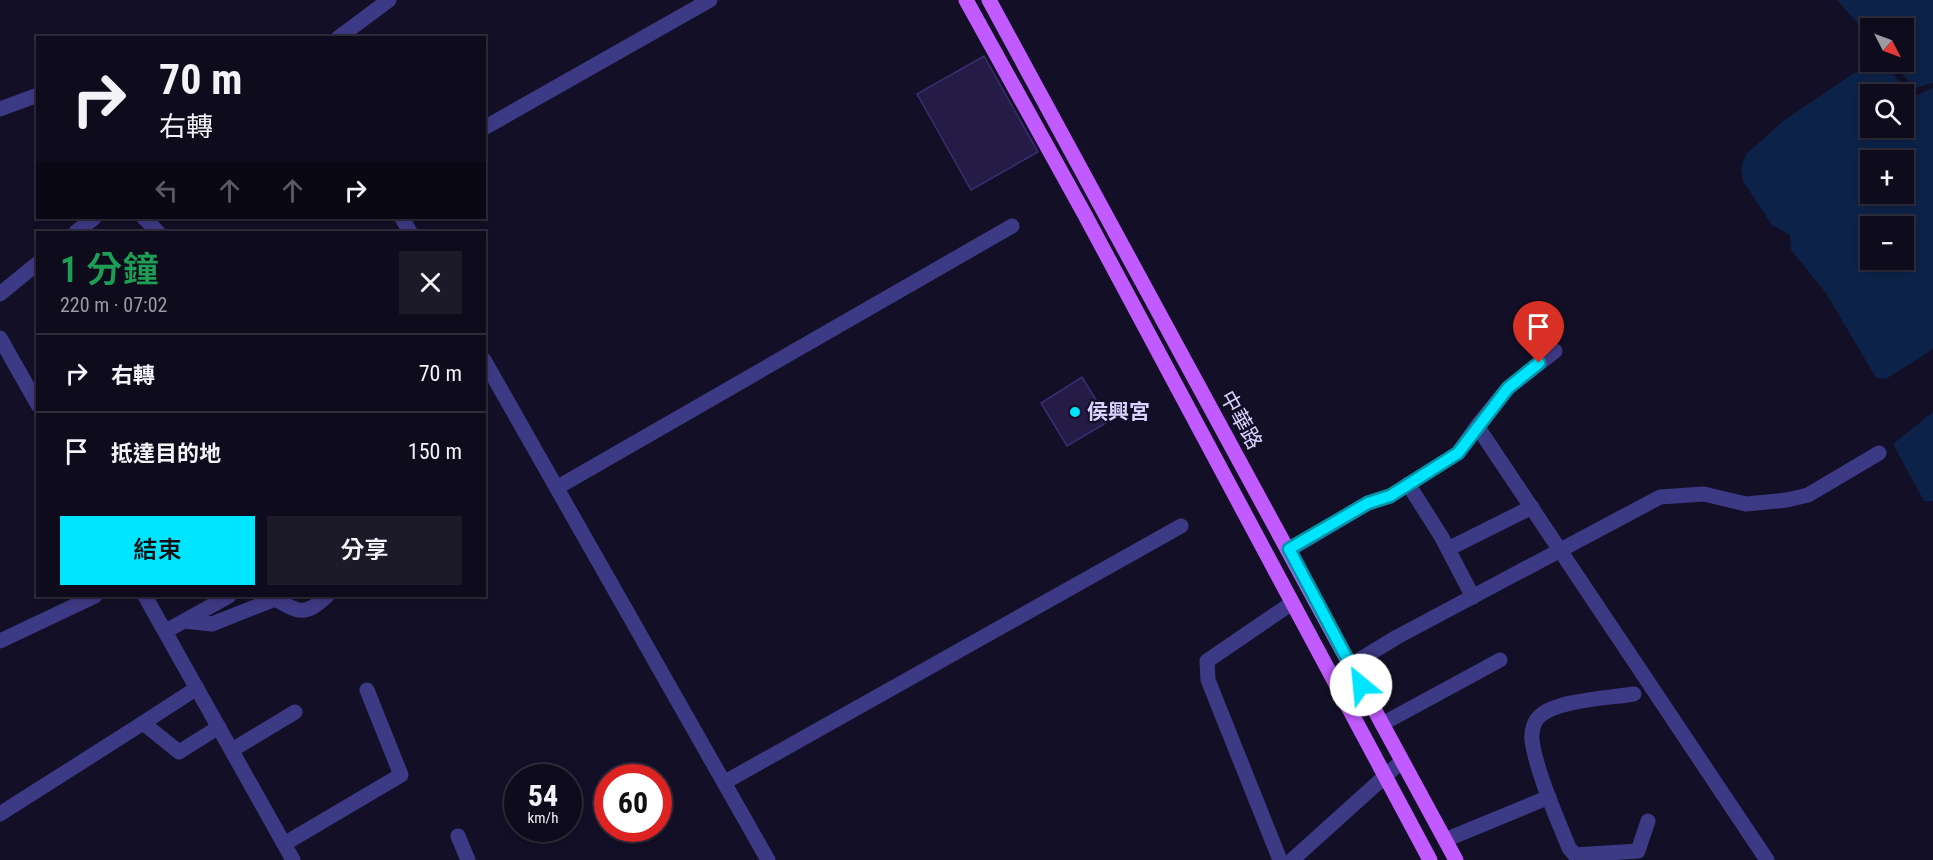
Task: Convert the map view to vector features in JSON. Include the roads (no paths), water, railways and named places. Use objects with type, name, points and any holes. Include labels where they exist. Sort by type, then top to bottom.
[{"type":"main road","name":"中華路","points":[[966,0],[1085,214],[1430,860]]},
{"type":"main road","name":"中華路","points":[[989,0],[1456,860]]},
{"type":"street","points":[[341,36],[389,0]]},
{"type":"street","points":[[486,127],[710,0]]},
{"type":"street","points":[[0,109],[36,96]]},
{"type":"street","points":[[76,231],[93,219]]},
{"type":"street","points":[[145,219],[157,231]]},
{"type":"street","points":[[558,487],[1012,226]]},
{"type":"street","points":[[0,294],[36,265]]},
{"type":"street","points":[[0,338],[36,401]]},
{"type":"street","points":[[1289,549],[1408,484],[1458,453],[1508,388],[1555,351]]},
{"type":"street","points":[[486,363],[768,860]]},
{"type":"street","points":[[1477,426],[1767,860]]},
{"type":"street","points":[[1351,665],[1397,637],[1660,497],[1704,495],[1746,504],[1787,500],[1808,495],[1879,453]]},
{"type":"street","points":[[1408,484],[1419,498],[1473,597]]},
{"type":"street","points":[[1448,549],[1532,507]]},
{"type":"street","points":[[725,782],[1181,526]]},
{"type":"street","points":[[0,641],[93,597]]},
{"type":"street","points":[[146,597],[293,860]]},
{"type":"street","points":[[166,631],[228,597]]},
{"type":"street","points":[[184,621],[212,624],[275,599],[296,611],[312,610],[326,597]]},
{"type":"street","points":[[1280,860],[1208,680],[1207,661],[1292,603]]},
{"type":"street","points":[[1382,724],[1500,660]]},
{"type":"street","points":[[0,814],[197,688]]},
{"type":"street","points":[[284,844],[401,775],[367,690]]},
{"type":"street","points":[[1634,694],[1554,708],[1539,716],[1533,726],[1532,739],[1549,797],[1569,848],[1575,855],[1638,851],[1647,821]]},
{"type":"street","points":[[232,750],[295,712]]},
{"type":"street","points":[[143,723],[179,753],[219,727]]},
{"type":"street","points":[[1292,860],[1402,761]]},
{"type":"street","points":[[1445,840],[1549,797]]},
{"type":"street","points":[[458,836],[468,860]]},
{"type":"water","points":[[1837,0],[1933,0],[1933,83],[1915,88],[1914,84],[1901,72],[1914,72],[1914,18],[1860,18],[1860,26]]},
{"type":"water","points":[[1860,71],[1892,72],[1902,84],[1860,84],[1860,138],[1914,138],[1914,96],[1933,88],[1933,349],[1886,379],[1876,378],[1826,293],[1791,250],[1790,235],[1772,225],[1743,181],[1741,168],[1746,154],[1786,119],[1854,73]]},
{"type":"water","points":[[1933,412],[1933,501],[1924,501],[1893,444]]},
{"type":"place","name":"侯興宮","points":[[1075,412]]}]
